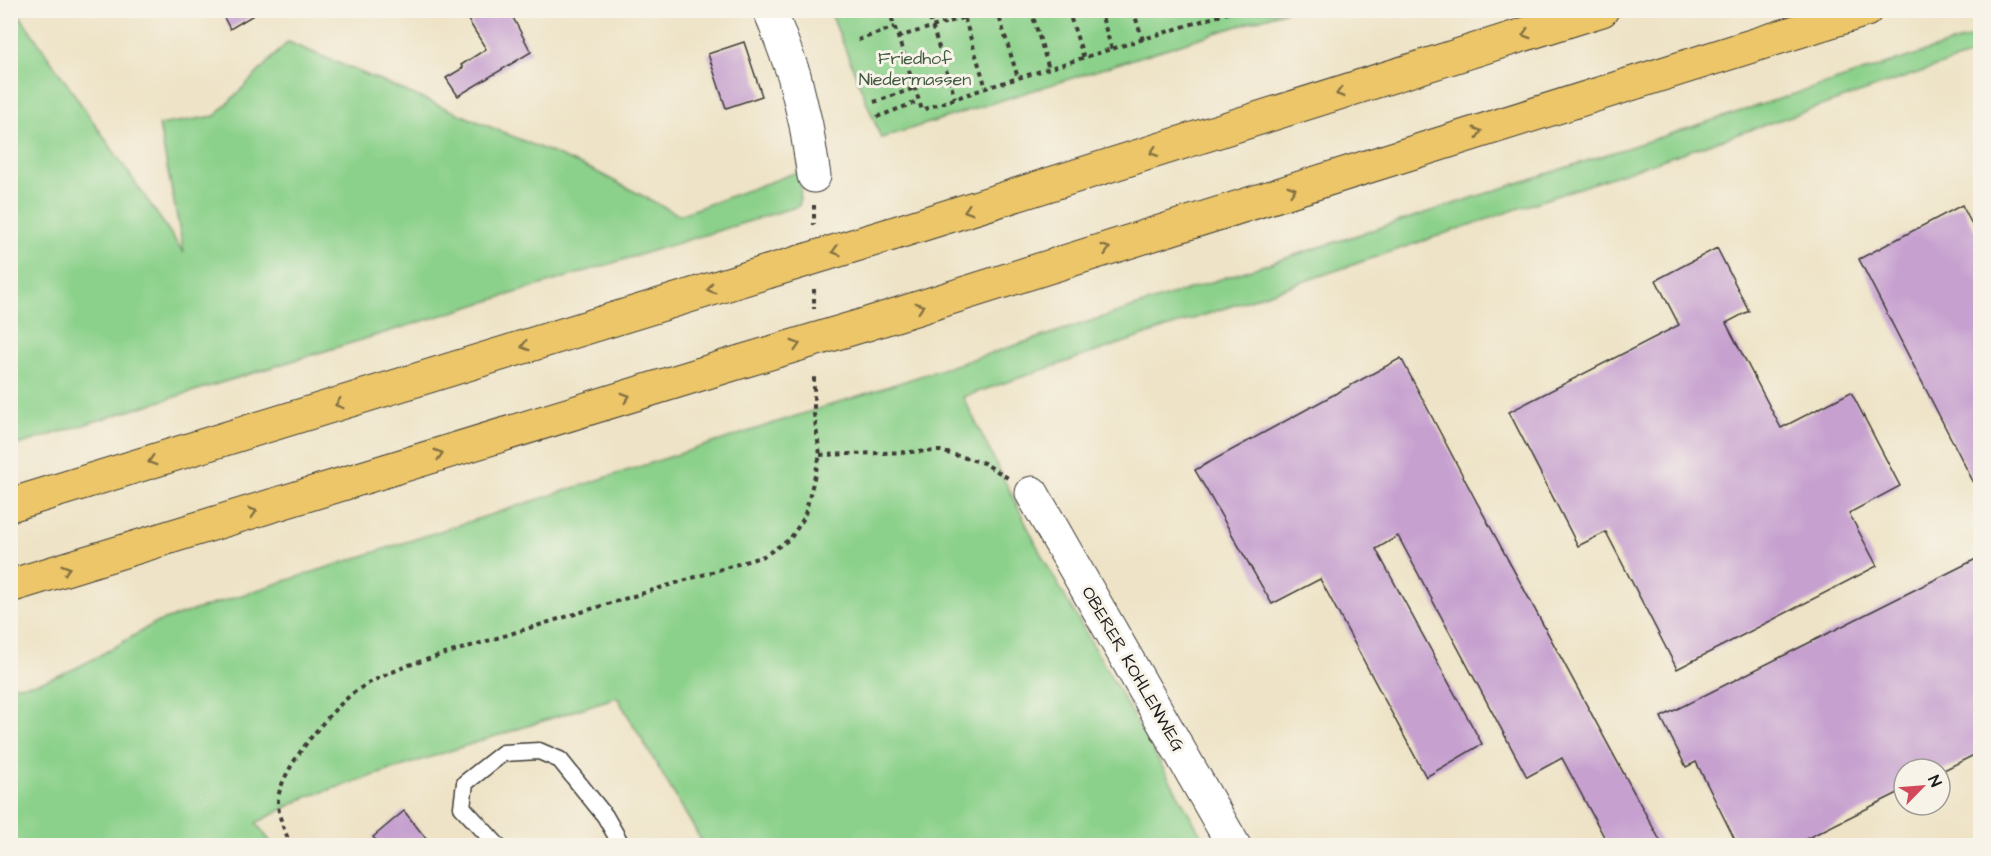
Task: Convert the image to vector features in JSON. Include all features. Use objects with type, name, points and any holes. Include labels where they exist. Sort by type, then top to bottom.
[{"type":"highway","points":[[10,505],[892,234],[1602,10]]},
{"type":"highway","points":[[10,586],[864,324],[1866,10]]},
{"type":"street","points":[[770,10],[794,75],[806,125],[814,176]]},
{"type":"street","name":"OBERER KOHLENWEG","points":[[1032,493],[1234,846]]},
{"type":"lane","points":[[498,846],[462,807],[465,783],[502,753],[539,751],[560,760],[605,816],[622,846]]},
{"type":"path","points":[[889,10],[922,110],[1237,10]]},
{"type":"path","points":[[927,10],[955,98]]},
{"type":"path","points":[[962,10],[986,88]]},
{"type":"path","points":[[898,37],[989,10]]},
{"type":"path","points":[[997,10],[1018,78]]},
{"type":"path","points":[[1031,10],[1049,69]]},
{"type":"path","points":[[1068,10],[1084,58]]},
{"type":"path","points":[[1100,10],[1112,50]]},
{"type":"path","points":[[1133,10],[1143,40]]},
{"type":"path","points":[[858,40],[895,27]]},
{"type":"path","points":[[874,102],[915,88]]},
{"type":"path","points":[[877,117],[919,101]]},
{"type":"path","points":[[291,846],[283,827],[278,801],[284,777],[317,729],[358,689],[409,664],[764,556],[790,539],[804,518],[820,455],[940,451],[984,463],[1032,493]]},
{"type":"green space","name":"Friedhof Niedermassen","points":[[830,11],[1286,11],[881,138]]},
{"type":"green space","points":[[18,13],[184,253],[159,125],[215,116],[288,42],[595,171],[679,215],[803,170],[799,206],[11,447],[11,15]]},
{"type":"green space","points":[[1980,34],[1980,52],[963,397],[1043,558],[1207,845],[704,845],[617,697],[304,798],[256,823],[273,845],[11,845],[11,685],[27,685],[65,673],[105,653],[155,623]]},
{"type":"building","points":[[220,10],[262,10],[230,29]]},
{"type":"building","points":[[462,10],[509,10],[531,52],[458,96],[446,78],[463,68],[461,65],[486,49]]},
{"type":"building","points":[[744,42],[762,96],[726,108],[708,54]]},
{"type":"building","points":[[1962,205],[1980,240],[1980,495],[1859,259]]},
{"type":"building","points":[[1717,248],[1749,311],[1726,323],[1781,428],[1851,392],[1900,486],[1849,513],[1877,566],[1677,669],[1606,532],[1578,546],[1509,412],[1679,325],[1656,280]]},
{"type":"building","points":[[1401,358],[1663,846],[1609,846],[1562,758],[1527,777],[1398,536],[1376,549],[1482,744],[1426,777],[1320,579],[1272,604],[1195,470]]},
{"type":"building","points":[[1980,557],[1980,752],[1952,766],[1952,757],[1892,757],[1892,796],[1792,846],[1738,846],[1696,762],[1686,767],[1661,717]]},
{"type":"building","points":[[404,811],[432,846],[381,846],[373,837]]}]
